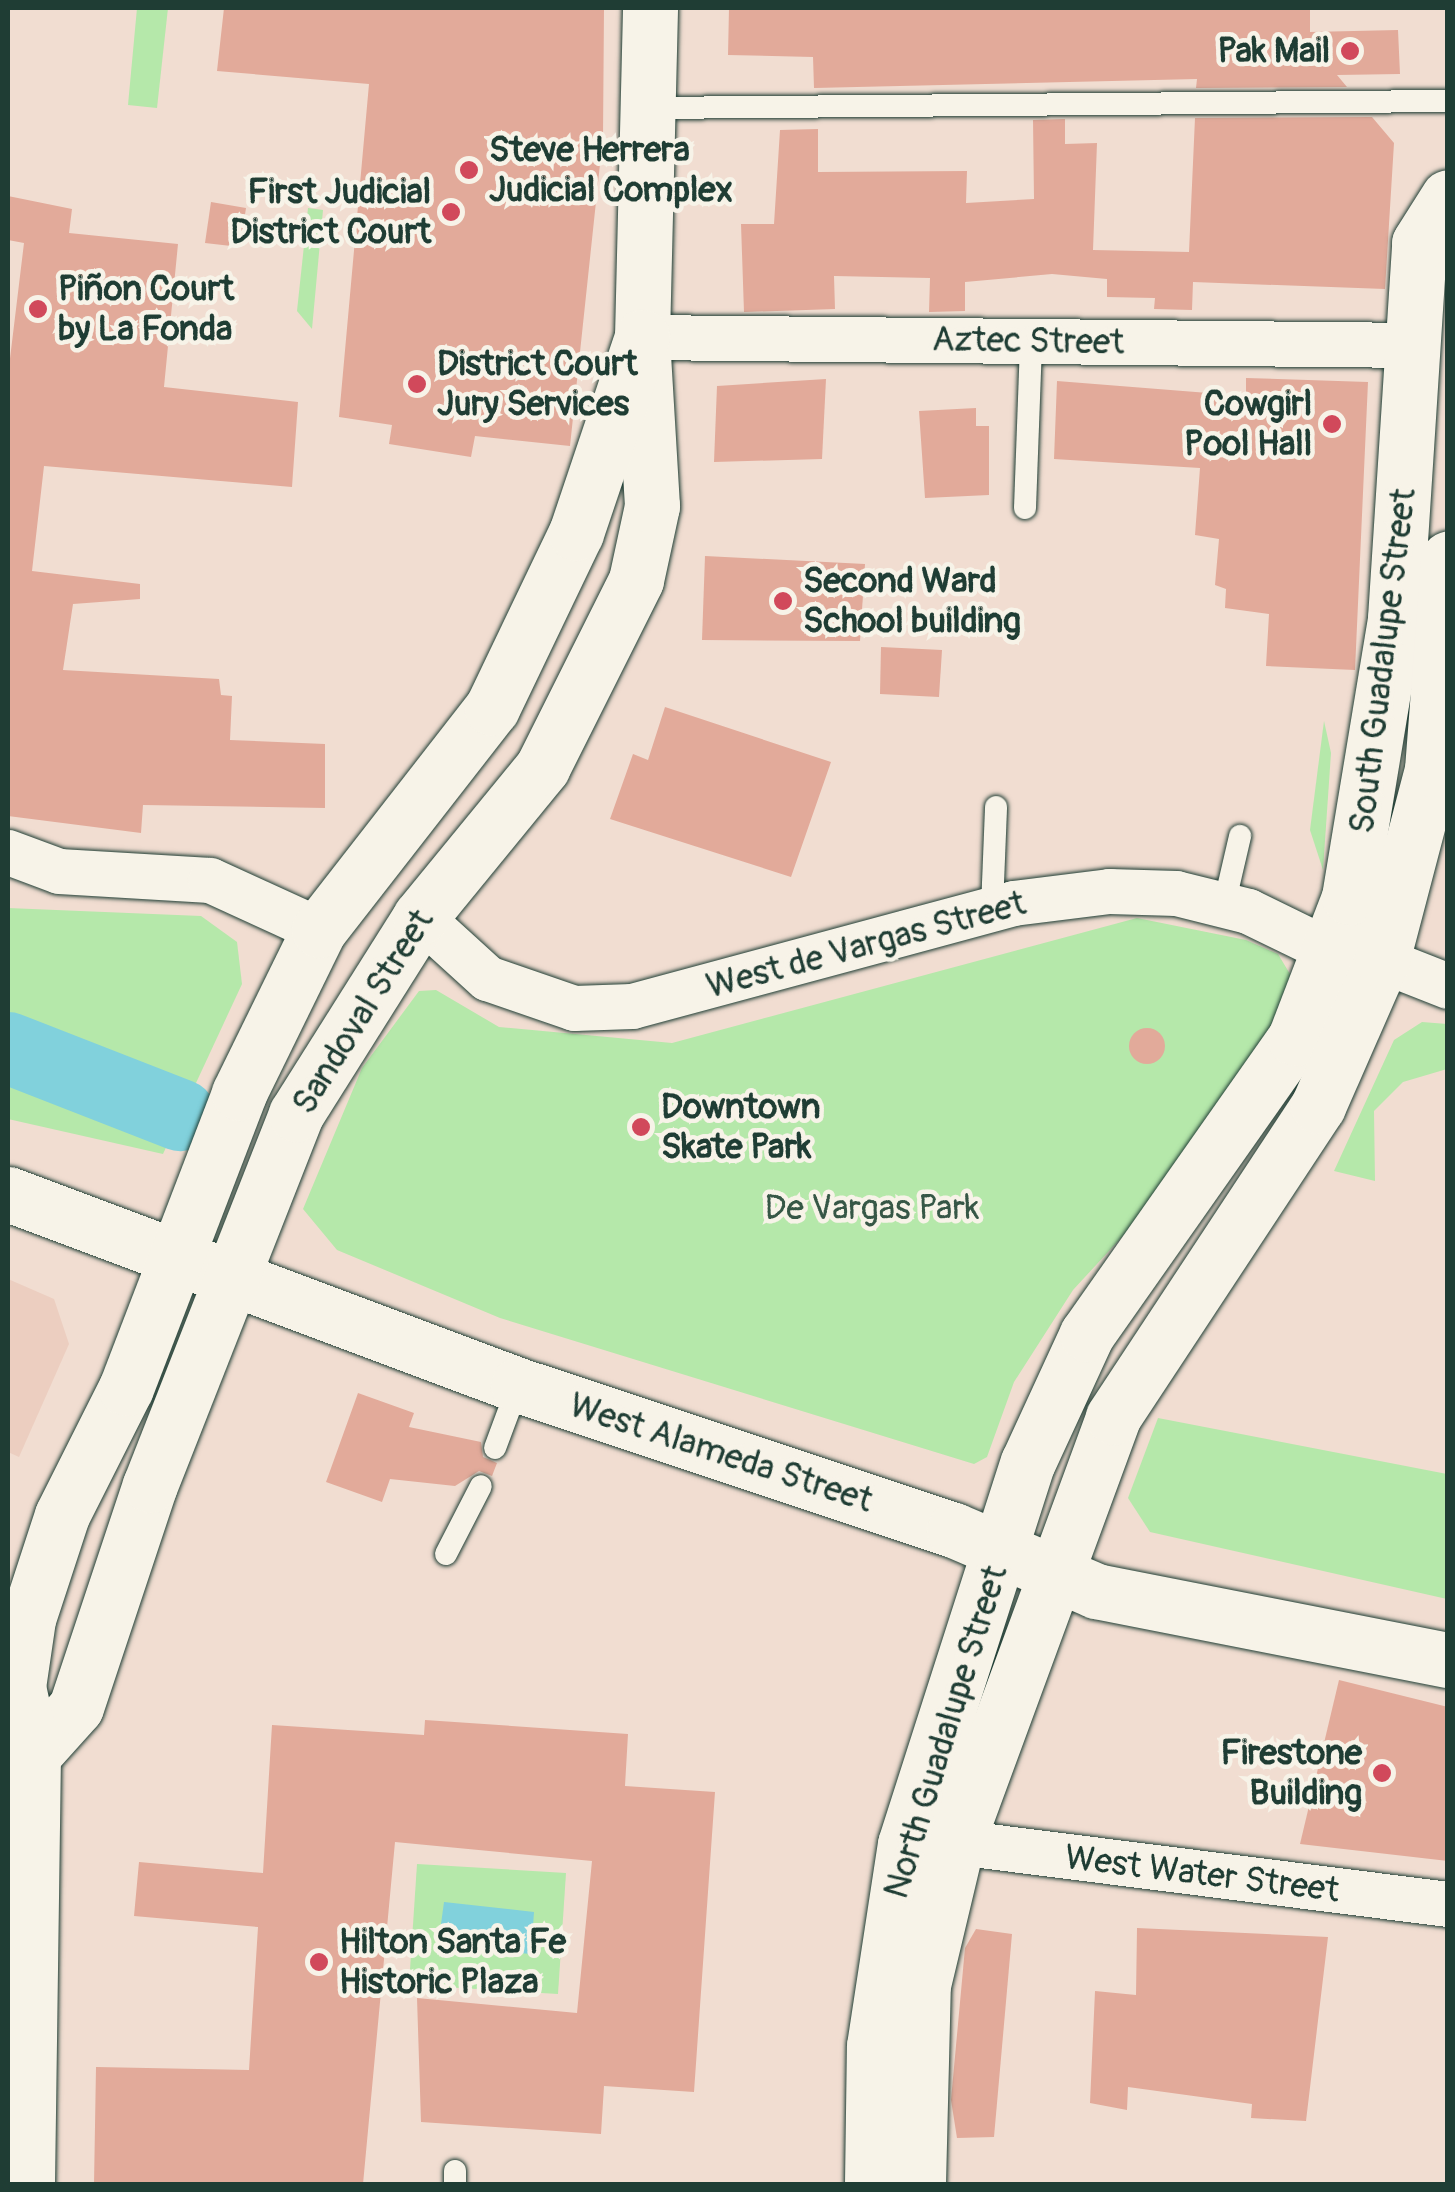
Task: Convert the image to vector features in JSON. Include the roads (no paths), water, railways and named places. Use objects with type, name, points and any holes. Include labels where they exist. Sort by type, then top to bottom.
[{"type":"street","name":"Sandoval Street","points":[[20,1755],[76,1706],[232,1276],[296,1114],[420,917],[542,768],[636,580],[652,506],[642,337],[650,8]]},
{"type":"street","name":"South Guadalupe Street","points":[[1089,1484],[1113,1417],[1318,1106],[1399,796],[1388,676],[1419,243],[1448,197]]},
{"type":"street","name":"Sandoval Street","points":[[28,2184],[18,1687],[28,1619],[62,1515],[126,1388],[239,1093],[319,930],[492,708],[576,533],[642,337]]},
{"type":"street","name":"Aztec Street","points":[[642,337],[1414,345]]},
{"type":"street","name":"South Guadalupe Street","points":[[1028,1462],[1054,1396],[1127,1271],[1356,956],[1418,845],[1445,667],[1446,578],[1426,530],[1434,363],[1414,345]]},
{"type":"street","points":[[8,852],[60,870],[210,880],[319,930]]},
{"type":"street","name":"West de Vargas Street","points":[[420,917],[487,978],[574,1008],[632,1006],[992,908],[1110,891],[1224,905],[1356,956],[1448,986]]},
{"type":"street","name":"West Alameda Street","points":[[8,1194],[518,1385],[1000,1550],[1058,1575],[1203,1619],[1448,1660]]},
{"type":"street","name":"North Guadalupe Street","points":[[872,2184],[874,2046],[905,1844],[1028,1462]]},
{"type":"street","name":"North Guadalupe Street","points":[[918,2184],[923,1985],[958,1842],[1089,1484]]},
{"type":"street","name":"West Water Street","points":[[958,1842],[1448,1904]]},
{"type":"lane","points":[[647,108],[1448,101]]},
{"type":"lane","points":[[1025,508],[1031,341]]},
{"type":"lane","points":[[992,908],[996,807]]},
{"type":"lane","points":[[1224,905],[1240,836]]},
{"type":"lane","points":[[495,1448],[518,1385]]},
{"type":"lane","points":[[45,1505],[91,1405],[126,1388]]},
{"type":"lane","points":[[446,1554],[481,1486]]},
{"type":"water","points":[[444,1902],[534,1912],[531,1954],[438,1946]]},
{"type":"waterway","points":[[8,1048],[180,1115]]},
{"type":"place","name":"Pak Mail","points":[[1350,51]]},
{"type":"place","name":"Steve Herrera Judicial Complex","points":[[469,170]]},
{"type":"place","name":"First Judicial District Court","points":[[451,212]]},
{"type":"place","name":"Piñon Court by La Fonda","points":[[38,309]]},
{"type":"place","name":"District Court Jury Services","points":[[417,384]]},
{"type":"place","name":"Cowgirl Pool Hall","points":[[1332,424]]},
{"type":"place","name":"Second Ward School building","points":[[783,601]]},
{"type":"place","name":"Downtown Skate Park","points":[[641,1127]]},
{"type":"place","name":"Firestone Building","points":[[1382,1773]]},
{"type":"place","name":"Hilton Santa Fe Historic Plaza","points":[[319,1962]]},
{"type":"park label","name":"De Vargas Park","points":[[872,1208]]}]
